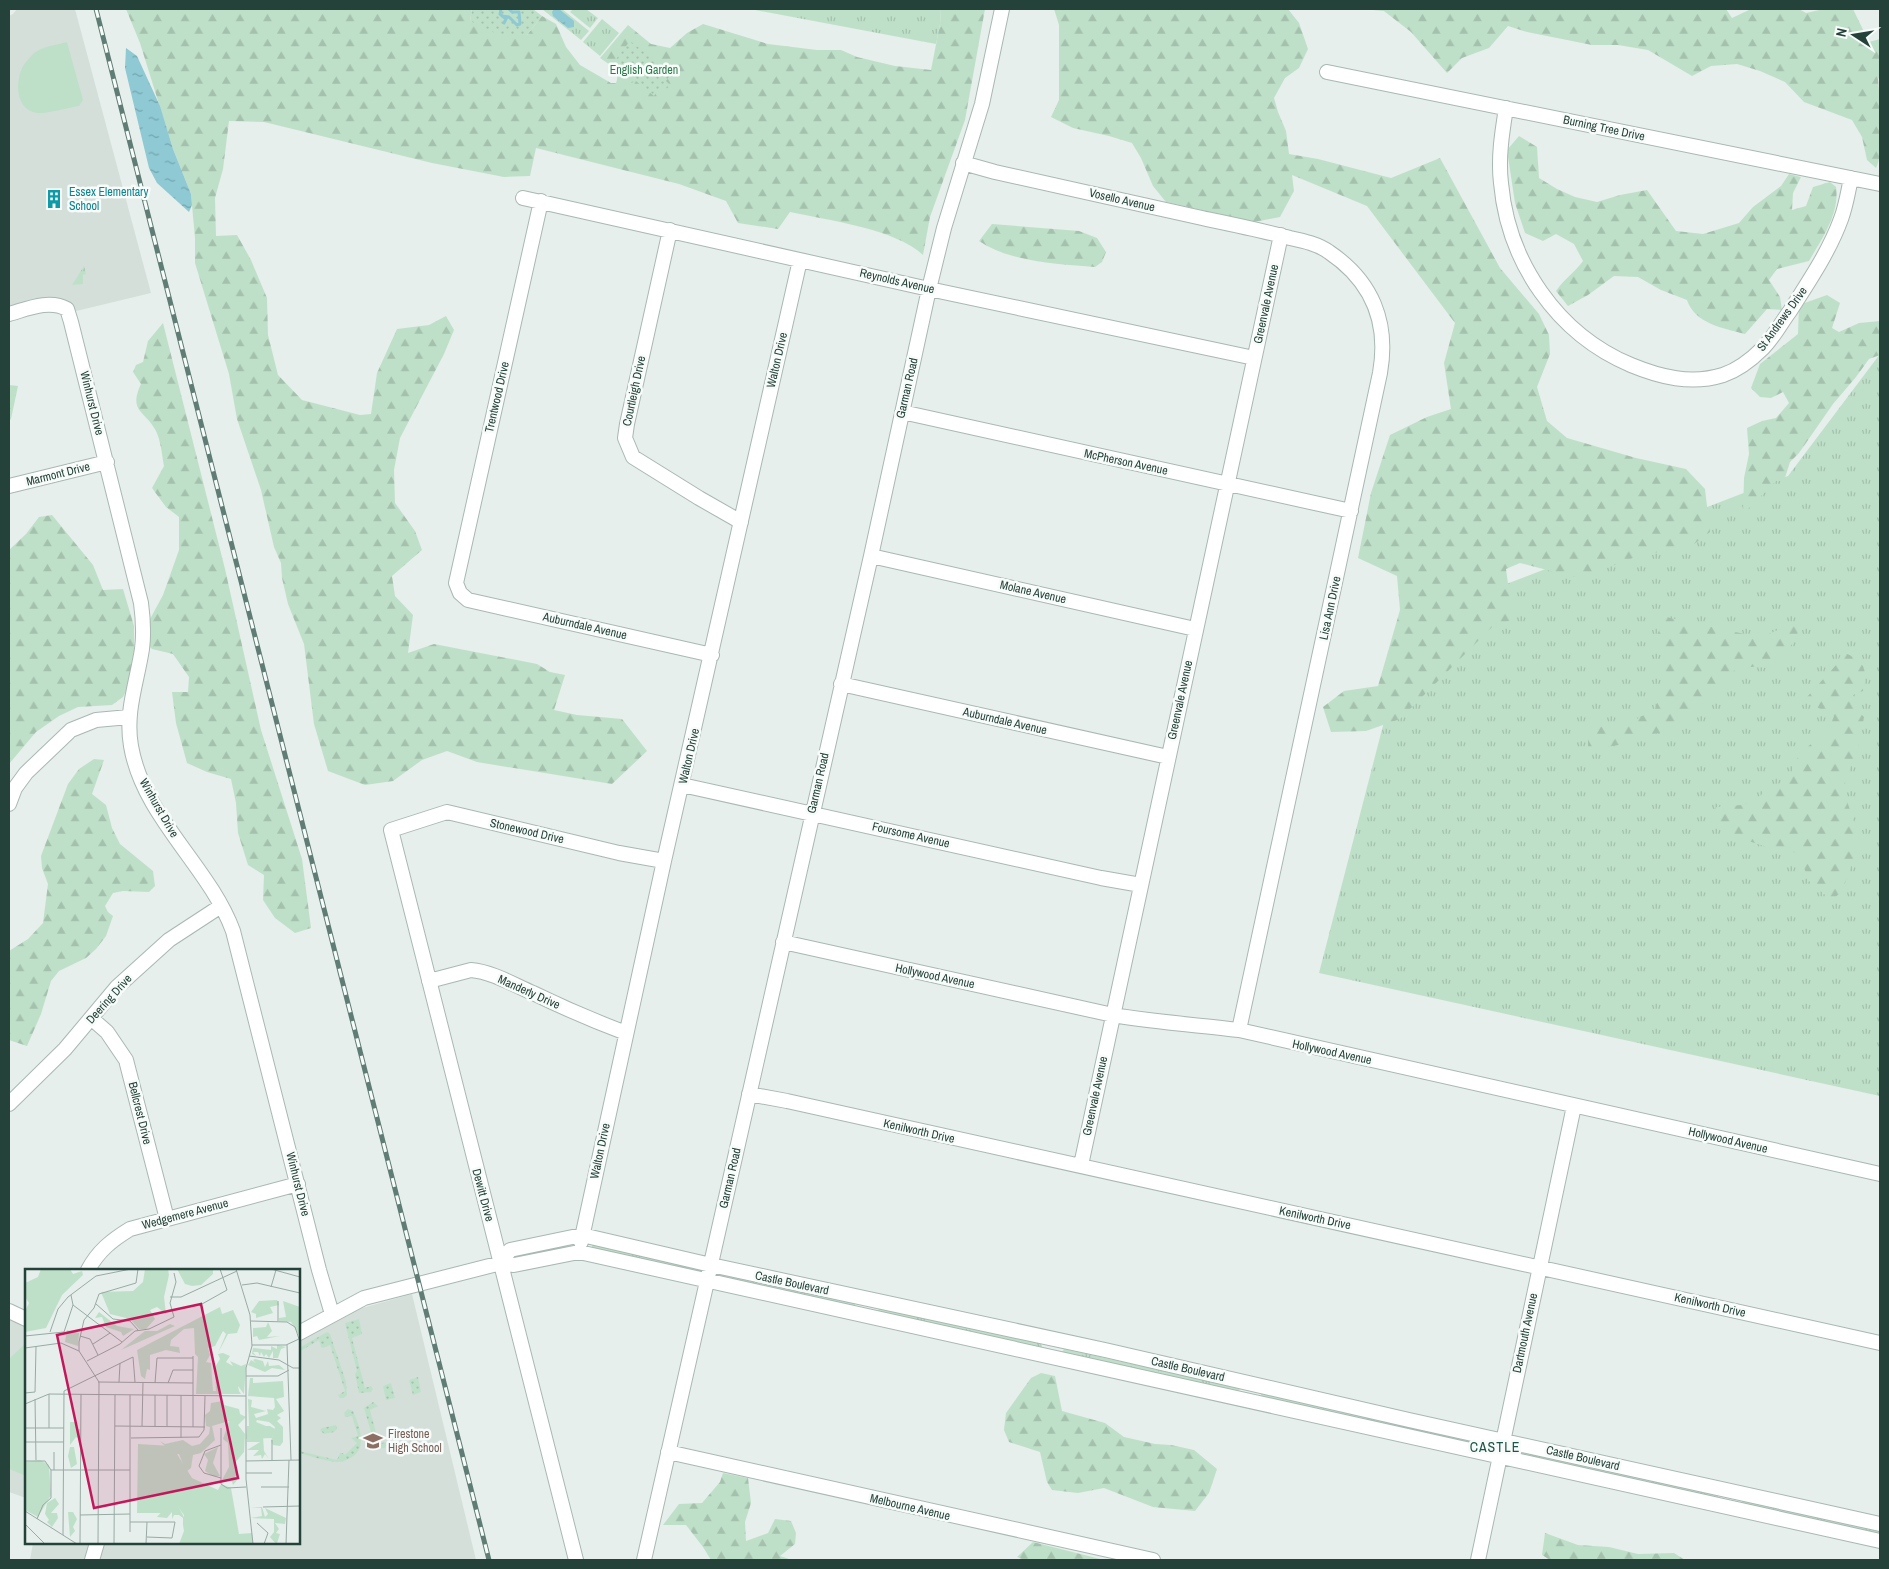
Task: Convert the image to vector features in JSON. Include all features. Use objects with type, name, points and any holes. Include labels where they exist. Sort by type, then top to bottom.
[{"type":"street","name":"Garman Road","points":[[644,1560],[811,813],[871,556],[928,289],[944,228],[982,104],[1002,9]]},
{"type":"street","name":"Burning Tree Drive","points":[[1327,72],[1880,184]]},
{"type":"street","name":"St Andrews Drive","points":[[1506,108],[1500,163],[1503,203],[1515,245],[1540,292],[1563,320],[1601,350],[1643,370],[1678,379],[1707,379],[1723,375],[1748,361],[1765,346],[1831,245],[1845,208],[1851,178]]},
{"type":"street","name":"Vosello Avenue","points":[[963,163],[995,172],[1281,235]]},
{"type":"street","name":"Reynolds Avenue","points":[[523,198],[928,289],[1254,358]]},
{"type":"street","name":"Trentwood Drive","points":[[460,593],[456,583],[458,573],[541,201]]},
{"type":"street","name":"Courtleigh Drive","points":[[670,230],[626,424],[625,438],[633,457],[741,522]]},
{"type":"street","name":"Greenvale Avenue","points":[[1080,1165],[1281,235]]},
{"type":"street","name":"Lisa Ann Drive","points":[[1239,1030],[1383,358],[1383,334],[1380,318],[1366,288],[1348,266],[1328,251],[1314,244],[1281,235]]},
{"type":"street","name":"Walton Drive","points":[[579,1252],[664,861],[800,260]]},
{"type":"street","name":"Winhurst Drive","points":[[9,314],[45,305],[61,306],[67,309],[139,591],[143,615],[142,647],[129,717],[130,745],[141,778],[159,812],[221,906],[233,931],[332,1314]]},
{"type":"street","name":"McPherson Avenue","points":[[902,412],[1350,511]]},
{"type":"street","name":"Marmont Drive","points":[[9,486],[106,462]]},
{"type":"street","name":"Molane Avenue","points":[[871,556],[1195,629]]},
{"type":"street","name":"Auburndale Avenue","points":[[460,593],[468,600],[712,655]]},
{"type":"street","name":"Auburndale Avenue","points":[[841,684],[1168,757]]},
{"type":"street","points":[[9,804],[15,788],[22,778],[71,730],[96,720],[129,717]]},
{"type":"street","name":"Foursome Avenue","points":[[682,785],[1141,885]]},
{"type":"street","name":"Stonewood Drive","points":[[391,830],[447,812],[664,861]]},
{"type":"street","name":"Dewitt Drive","points":[[391,830],[576,1560]]},
{"type":"street","name":"Deering Drive","points":[[9,1104],[36,1079],[92,1018],[117,986],[169,940],[221,906]]},
{"type":"street","name":"Hollywood Avenue","points":[[783,942],[1113,1015],[1155,1022],[1239,1030],[1880,1174]]},
{"type":"street","name":"Manderly Drive","points":[[429,980],[471,970],[478,971],[496,976],[594,1021],[626,1033]]},
{"type":"street","name":"Bellcrest Drive","points":[[92,1018],[107,1032],[126,1060],[167,1219]]},
{"type":"street","name":"Kenilworth Drive","points":[[749,1094],[1080,1165],[1880,1343]]},
{"type":"street","name":"Dartmouth Avenue","points":[[1478,1560],[1538,1268],[1574,1106]]},
{"type":"street","name":"Wedgemere Avenue","points":[[89,1269],[101,1250],[130,1229],[298,1184]]},
{"type":"street","name":"Castle Boulevard","points":[[501,1262],[510,1250],[582,1235],[1880,1524]]},
{"type":"street","name":"Castle Boulevard","points":[[300,1333],[364,1298],[501,1262],[514,1265],[579,1252],[1880,1540]]},
{"type":"street","points":[[861,1314],[864,1298]]},
{"type":"street","points":[[9,1311],[25,1319]]},
{"type":"street","points":[[1049,1357],[1053,1339]]},
{"type":"street","points":[[1246,1399],[1249,1384]]},
{"type":"street","name":"Melbourne Avenue","points":[[668,1452],[1153,1560]]},
{"type":"street","points":[[1727,1506],[1730,1491]]},
{"type":"street","points":[[92,1560],[97,1544]]},
{"type":"shaded area","points":[[17,9],[75,9],[151,293],[68,313],[67,309],[9,314],[9,16]]},
{"type":"shaded area","name":"Firestone High School","points":[[412,1294],[476,1560],[30,1560],[33,1544],[300,1544],[300,1338],[348,1312]]},
{"type":"shaded area","points":[[9,1318],[25,1326],[25,1498],[9,1492]]},
{"type":"green space","points":[[126,9],[472,9],[470,21],[527,35],[542,16],[556,24],[566,47],[580,65],[611,83],[616,83],[616,71],[600,58],[628,25],[651,44],[670,48],[687,33],[703,24],[768,44],[817,50],[841,50],[857,57],[895,66],[931,70],[941,9],[985,9],[965,120],[930,217],[923,255],[896,238],[879,232],[790,212],[778,229],[738,223],[726,201],[679,184],[536,148],[530,176],[504,177],[432,163],[264,122],[229,121],[223,169],[215,198],[216,236],[237,235],[251,260],[267,298],[268,335],[278,375],[302,400],[360,415],[371,414],[377,373],[397,329],[429,325],[446,316],[454,330],[444,354],[400,438],[394,470],[395,503],[415,531],[422,550],[392,576],[395,596],[413,615],[408,653],[434,644],[537,664],[550,672],[565,675],[554,710],[577,715],[622,719],[647,751],[612,784],[477,762],[447,751],[422,760],[393,781],[365,785],[328,771],[314,724],[304,644],[288,604],[282,578],[281,563],[274,547],[261,490],[237,419],[229,374],[195,263],[191,194],[173,149],[140,43]]},
{"type":"green space","points":[[472,9],[533,9],[542,16],[527,35],[497,34],[470,21]]},
{"type":"green space","points":[[542,9],[562,9],[589,31],[581,40]]},
{"type":"green space","points":[[573,9],[586,9],[598,18],[590,28],[570,12]]},
{"type":"green space","points":[[750,9],[941,9],[936,44]]},
{"type":"green space","points":[[1054,9],[1288,9],[1299,23],[1308,49],[1299,68],[1285,78],[1274,98],[1286,131],[1289,154],[1318,159],[1391,178],[1440,158],[1500,268],[1539,314],[1549,335],[1550,354],[1537,387],[1547,421],[1567,438],[1636,458],[1686,469],[1705,489],[1710,532],[1685,551],[1646,553],[1604,569],[1574,577],[1520,563],[1506,569],[1513,620],[1494,625],[1400,719],[1366,731],[1331,732],[1323,707],[1344,691],[1378,686],[1400,610],[1397,576],[1358,558],[1371,493],[1390,435],[1427,417],[1451,409],[1444,363],[1455,323],[1367,206],[1292,175],[1294,191],[1280,217],[1254,222],[1166,202],[1153,186],[1141,158],[1132,143],[1073,128],[1051,117],[1059,100],[1059,25]]},
{"type":"green space","points":[[1361,9],[1726,9],[1732,18],[1751,9],[1799,9],[1806,13],[1824,9],[1853,9],[1869,42],[1880,39],[1880,77],[1878,79],[1881,138],[1879,160],[1876,168],[1867,160],[1862,137],[1852,120],[1804,102],[1785,82],[1760,71],[1737,64],[1711,66],[1692,76],[1648,50],[1618,45],[1592,45],[1527,32],[1508,26],[1489,48],[1462,58],[1447,73],[1411,32],[1384,11]]},
{"type":"green space","points":[[602,19],[619,33],[600,56],[583,42]]},
{"type":"green space","name":"English Garden","points":[[630,41],[672,73],[666,81],[670,85],[664,92],[659,88],[654,96],[636,81],[631,83],[628,81],[631,76],[613,63]]},
{"type":"green space","points":[[67,42],[83,100],[79,106],[57,111],[37,113],[30,111],[25,107],[19,95],[18,81],[22,68],[34,53],[46,47]]},
{"type":"green space","points":[[1519,136],[1537,147],[1539,178],[1557,189],[1575,197],[1597,202],[1647,190],[1676,231],[1703,234],[1739,223],[1753,207],[1781,186],[1789,174],[1801,177],[1793,193],[1792,210],[1806,206],[1813,187],[1830,182],[1836,187],[1837,197],[1833,216],[1809,261],[1777,269],[1769,280],[1780,297],[1782,310],[1767,309],[1745,334],[1719,327],[1703,320],[1696,315],[1687,300],[1661,290],[1638,277],[1614,276],[1588,295],[1568,306],[1556,291],[1583,261],[1574,244],[1556,234],[1543,241],[1525,233],[1515,203],[1507,150]]},
{"type":"green space","points":[[992,224],[1079,231],[1097,238],[1106,252],[1102,262],[1095,267],[1020,258],[1005,254],[979,241]]},
{"type":"green space","points":[[84,266],[86,274],[83,275],[83,284],[72,285]]},
{"type":"green space","points":[[1827,295],[1840,303],[1832,328],[1839,332],[1859,323],[1880,321],[1880,355],[1869,359],[1833,404],[1799,453],[1790,462],[1784,481],[1776,481],[1743,514],[1744,478],[1749,454],[1747,428],[1762,421],[1776,418],[1789,403],[1783,392],[1771,398],[1760,397],[1751,388],[1760,364],[1798,334],[1799,305]]},
{"type":"green space","points":[[163,323],[225,569],[261,730],[302,859],[311,928],[295,933],[275,918],[263,900],[264,875],[248,865],[238,833],[236,803],[231,779],[207,772],[187,763],[176,723],[172,692],[188,692],[189,677],[173,654],[152,649],[148,645],[149,621],[163,595],[179,550],[179,517],[166,507],[152,488],[164,466],[162,453],[156,431],[137,406],[137,393],[141,384],[133,372],[136,365],[143,362],[148,341]]},
{"type":"green space","points":[[1880,354],[1880,1096],[1319,973],[1410,621],[1788,476]]},
{"type":"green space","points":[[9,385],[18,386],[9,421]]},
{"type":"green space","points":[[52,515],[93,565],[103,590],[123,589],[134,626],[134,674],[123,697],[112,705],[78,707],[59,716],[36,732],[9,764],[9,550],[26,534],[39,517]]},
{"type":"green space","points":[[1666,617],[1754,636],[1769,634],[1802,619],[1796,639],[1774,667],[1751,667],[1730,672],[1704,704],[1686,710],[1675,727],[1669,731],[1622,744],[1606,747],[1588,747],[1588,727],[1611,726],[1633,721],[1655,709],[1663,688],[1665,666],[1657,635]]},
{"type":"green space","points":[[1842,652],[1856,658],[1865,671],[1863,691],[1853,695],[1853,706],[1864,717],[1860,741],[1845,782],[1848,804],[1858,834],[1856,852],[1842,892],[1831,900],[1809,881],[1796,853],[1779,847],[1764,846],[1720,830],[1706,814],[1717,807],[1741,805],[1755,801],[1770,786],[1788,781],[1800,752],[1828,732],[1834,716],[1807,702],[1807,697],[1837,664]]},
{"type":"green space","points":[[94,759],[104,760],[92,794],[106,805],[112,828],[120,844],[153,871],[155,886],[149,892],[123,891],[113,893],[105,906],[113,916],[106,936],[86,958],[59,971],[51,981],[41,1014],[27,1046],[9,1040],[9,951],[28,939],[43,923],[48,884],[42,868],[41,856],[68,784],[79,769]]},
{"type":"green space","points":[[595,1243],[688,1264],[688,1267],[686,1270],[592,1249],[592,1245]]},
{"type":"green space","points":[[567,1244],[566,1251],[514,1259],[516,1255]]},
{"type":"green space","points":[[731,1276],[856,1302],[854,1307],[730,1280]]},
{"type":"green space","points":[[880,1307],[1040,1342],[1042,1347],[1040,1349],[877,1312]]},
{"type":"green space","points":[[359,1319],[362,1334],[352,1338],[365,1388],[371,1386],[373,1389],[371,1392],[359,1393],[355,1374],[357,1371],[345,1323]]},
{"type":"green space","points":[[327,1332],[330,1334],[346,1382],[347,1395],[344,1398],[340,1398],[338,1395],[345,1391],[330,1345],[323,1348],[319,1340],[300,1351],[300,1347]]},
{"type":"green space","points":[[25,1344],[25,1476],[9,1469],[9,1359]]},
{"type":"green space","points":[[1064,1349],[1240,1388],[1237,1393],[1062,1353]]},
{"type":"green space","points":[[1041,1373],[1055,1376],[1062,1411],[1105,1423],[1124,1437],[1194,1450],[1217,1469],[1209,1493],[1195,1511],[1153,1507],[1104,1488],[1078,1493],[1052,1490],[1047,1482],[1040,1452],[1009,1442],[1004,1430],[1006,1413],[1031,1378]]},
{"type":"green space","points":[[418,1377],[421,1392],[413,1395],[409,1380]]},
{"type":"green space","points":[[391,1383],[395,1398],[386,1400],[383,1386]]},
{"type":"green space","points":[[1261,1392],[1490,1443],[1489,1448],[1261,1397]]},
{"type":"green space","points":[[373,1402],[378,1406],[370,1410],[379,1444],[385,1442],[387,1445],[385,1448],[376,1449],[364,1408]]},
{"type":"green space","points":[[348,1409],[353,1411],[360,1429],[361,1442],[357,1453],[348,1459],[337,1462],[300,1453],[300,1451],[337,1460],[340,1453],[345,1455],[357,1443],[351,1438],[358,1436],[352,1416],[345,1417],[344,1413]]},
{"type":"green space","points":[[336,1425],[337,1429],[334,1432],[324,1434],[320,1430],[322,1428]]},
{"type":"green space","points":[[403,1442],[404,1446],[413,1444],[415,1446],[413,1449],[401,1452],[398,1450],[397,1444]]},
{"type":"green space","points":[[1513,1449],[1718,1495],[1718,1498],[1512,1453]]},
{"type":"green space","points":[[723,1473],[748,1478],[751,1503],[745,1522],[746,1541],[768,1533],[775,1519],[791,1521],[796,1533],[795,1544],[780,1556],[792,1560],[711,1560],[686,1525],[663,1525],[679,1504],[702,1503],[720,1482]]},
{"type":"green space","points":[[1743,1499],[1880,1529],[1880,1537],[1741,1504]]},
{"type":"green space","points":[[1545,1533],[1578,1545],[1609,1547],[1638,1554],[1674,1553],[1685,1560],[1550,1560],[1542,1555]]},
{"type":"green space","points":[[1033,1542],[1104,1560],[1024,1560],[1017,1557]]},
{"type":"water","points":[[554,9],[559,9],[574,21],[574,27],[568,28],[553,16],[552,12]]},
{"type":"water","points":[[126,48],[137,56],[160,106],[173,149],[191,194],[192,205],[189,212],[157,183],[149,168],[125,68]]},
{"type":"waterway","points":[[501,9],[500,14],[506,19],[504,23]]},
{"type":"waterway","points":[[502,16],[509,17],[517,25],[520,24],[519,12],[512,12],[509,9]]},
{"type":"railway","points":[[96,9],[489,1560]]},
{"type":"place","name":"Essex Elementary School","points":[[54,199]]},
{"type":"place","name":"Firestone High School","points":[[373,1441]]},
{"type":"district","name":"CASTLE","points":[[1495,1447]]}]
